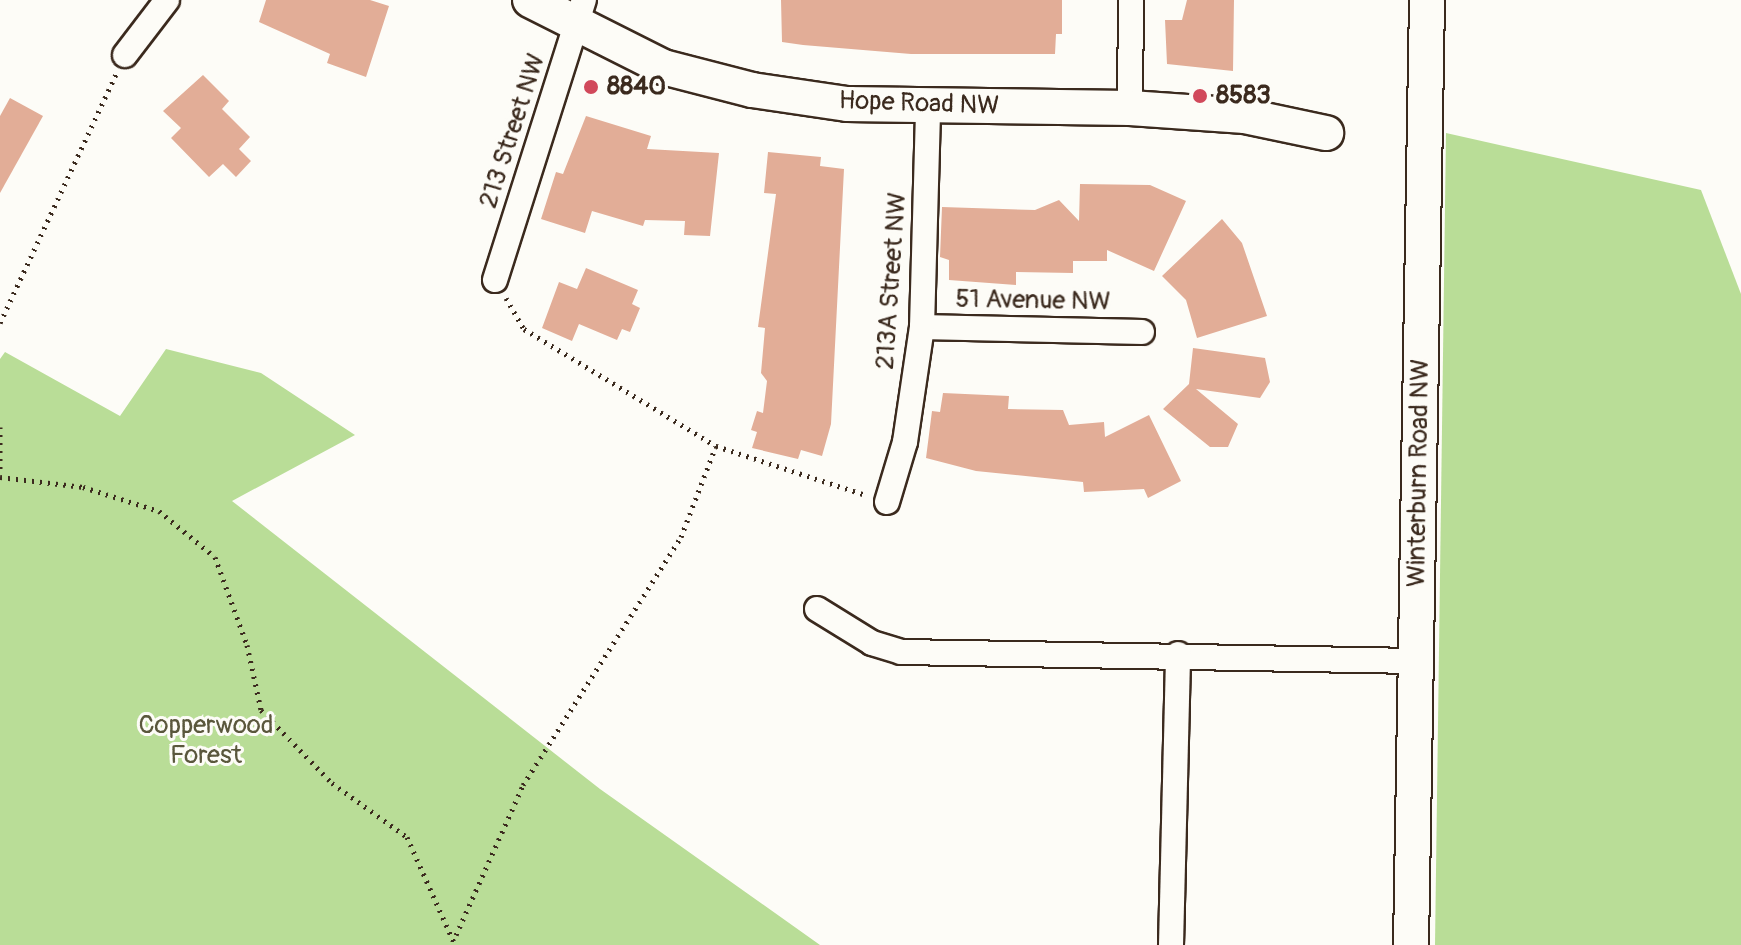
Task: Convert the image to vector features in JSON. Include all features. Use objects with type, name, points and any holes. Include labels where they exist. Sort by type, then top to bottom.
[{"type":"main road","name":"Hope Road NW","points":[[530,0],[580,14],[663,67],[752,90],[847,104],[928,108],[1130,108],[1245,116],[1326,133]]},
{"type":"main road","name":"Winterburn Road NW","points":[[1411,945],[1427,0]]},
{"type":"street","points":[[125,55],[167,0]]},
{"type":"street","points":[[1130,108],[1131,0]]},
{"type":"street","name":"213 Street NW","points":[[495,280],[580,14]]},
{"type":"street","name":"213A Street NW","points":[[887,502],[905,442],[922,327],[928,108]]},
{"type":"street","name":"51 Avenue NW","points":[[922,327],[1142,332]]},
{"type":"street","points":[[817,609],[872,643],[901,652],[1178,654],[1416,661]]},
{"type":"street","points":[[1171,945],[1178,654]]},
{"type":"path","points":[[0,323],[125,55]]},
{"type":"path","points":[[495,280],[524,329],[716,446],[887,502]]},
{"type":"path","points":[[0,427],[0,469]]},
{"type":"path","points":[[455,945],[456,935],[523,785],[681,537],[716,446]]},
{"type":"path","points":[[0,477],[83,487],[159,511],[215,557],[247,645],[261,710],[332,783],[407,837],[456,935]]},
{"type":"green space","points":[[1446,133],[1701,190],[1741,294],[1741,945],[1435,945]]},
{"type":"green space","name":"Copperwood Forest","points":[[166,349],[261,373],[355,435],[232,501],[600,789],[820,945],[0,945],[0,359],[5,352],[120,416]]},
{"type":"building","points":[[266,0],[370,0],[389,6],[366,77],[327,63],[330,54],[259,22]]},
{"type":"building","points":[[781,0],[1062,0],[1062,34],[1056,34],[1055,54],[911,54],[803,45],[782,42]]},
{"type":"building","points":[[1187,0],[1234,0],[1233,71],[1167,64],[1165,20],[1182,20]]},
{"type":"building","points":[[203,75],[229,101],[222,109],[250,137],[239,149],[251,161],[236,177],[223,164],[209,177],[171,138],[181,128],[163,111]]},
{"type":"building","points":[[10,98],[43,116],[0,193],[0,116]]},
{"type":"building","points":[[586,116],[651,136],[647,149],[719,153],[710,236],[684,235],[685,221],[645,220],[643,226],[592,211],[585,233],[541,219],[556,172],[563,174]]},
{"type":"building","points":[[768,152],[821,157],[820,166],[844,169],[831,424],[822,456],[801,450],[798,459],[752,448],[757,432],[751,430],[757,411],[763,413],[767,381],[761,373],[765,328],[758,327],[776,194],[764,193]]},
{"type":"building","points":[[1080,184],[1150,185],[1186,201],[1154,271],[1107,250],[1107,261],[1073,261],[1073,273],[1016,272],[1016,285],[949,280],[949,260],[940,257],[942,207],[1035,210],[1059,200],[1079,221]]},
{"type":"building","points":[[1222,219],[1242,243],[1267,316],[1197,338],[1186,300],[1162,276]]},
{"type":"building","points":[[586,268],[638,290],[632,304],[640,308],[630,332],[622,329],[617,340],[579,324],[572,341],[542,328],[559,282],[577,289]]},
{"type":"building","points":[[1193,348],[1265,358],[1270,382],[1260,398],[1196,389],[1238,424],[1228,447],[1210,447],[1163,409],[1189,384]]},
{"type":"building","points":[[943,393],[1009,396],[1008,409],[1063,410],[1069,425],[1104,422],[1105,437],[1149,415],[1181,481],[1148,498],[1144,489],[1084,492],[1083,482],[976,471],[926,458],[932,411],[940,412]]},
{"type":"place","name":"8840","points":[[591,87]]},
{"type":"place","name":"8583","points":[[1200,96]]}]
